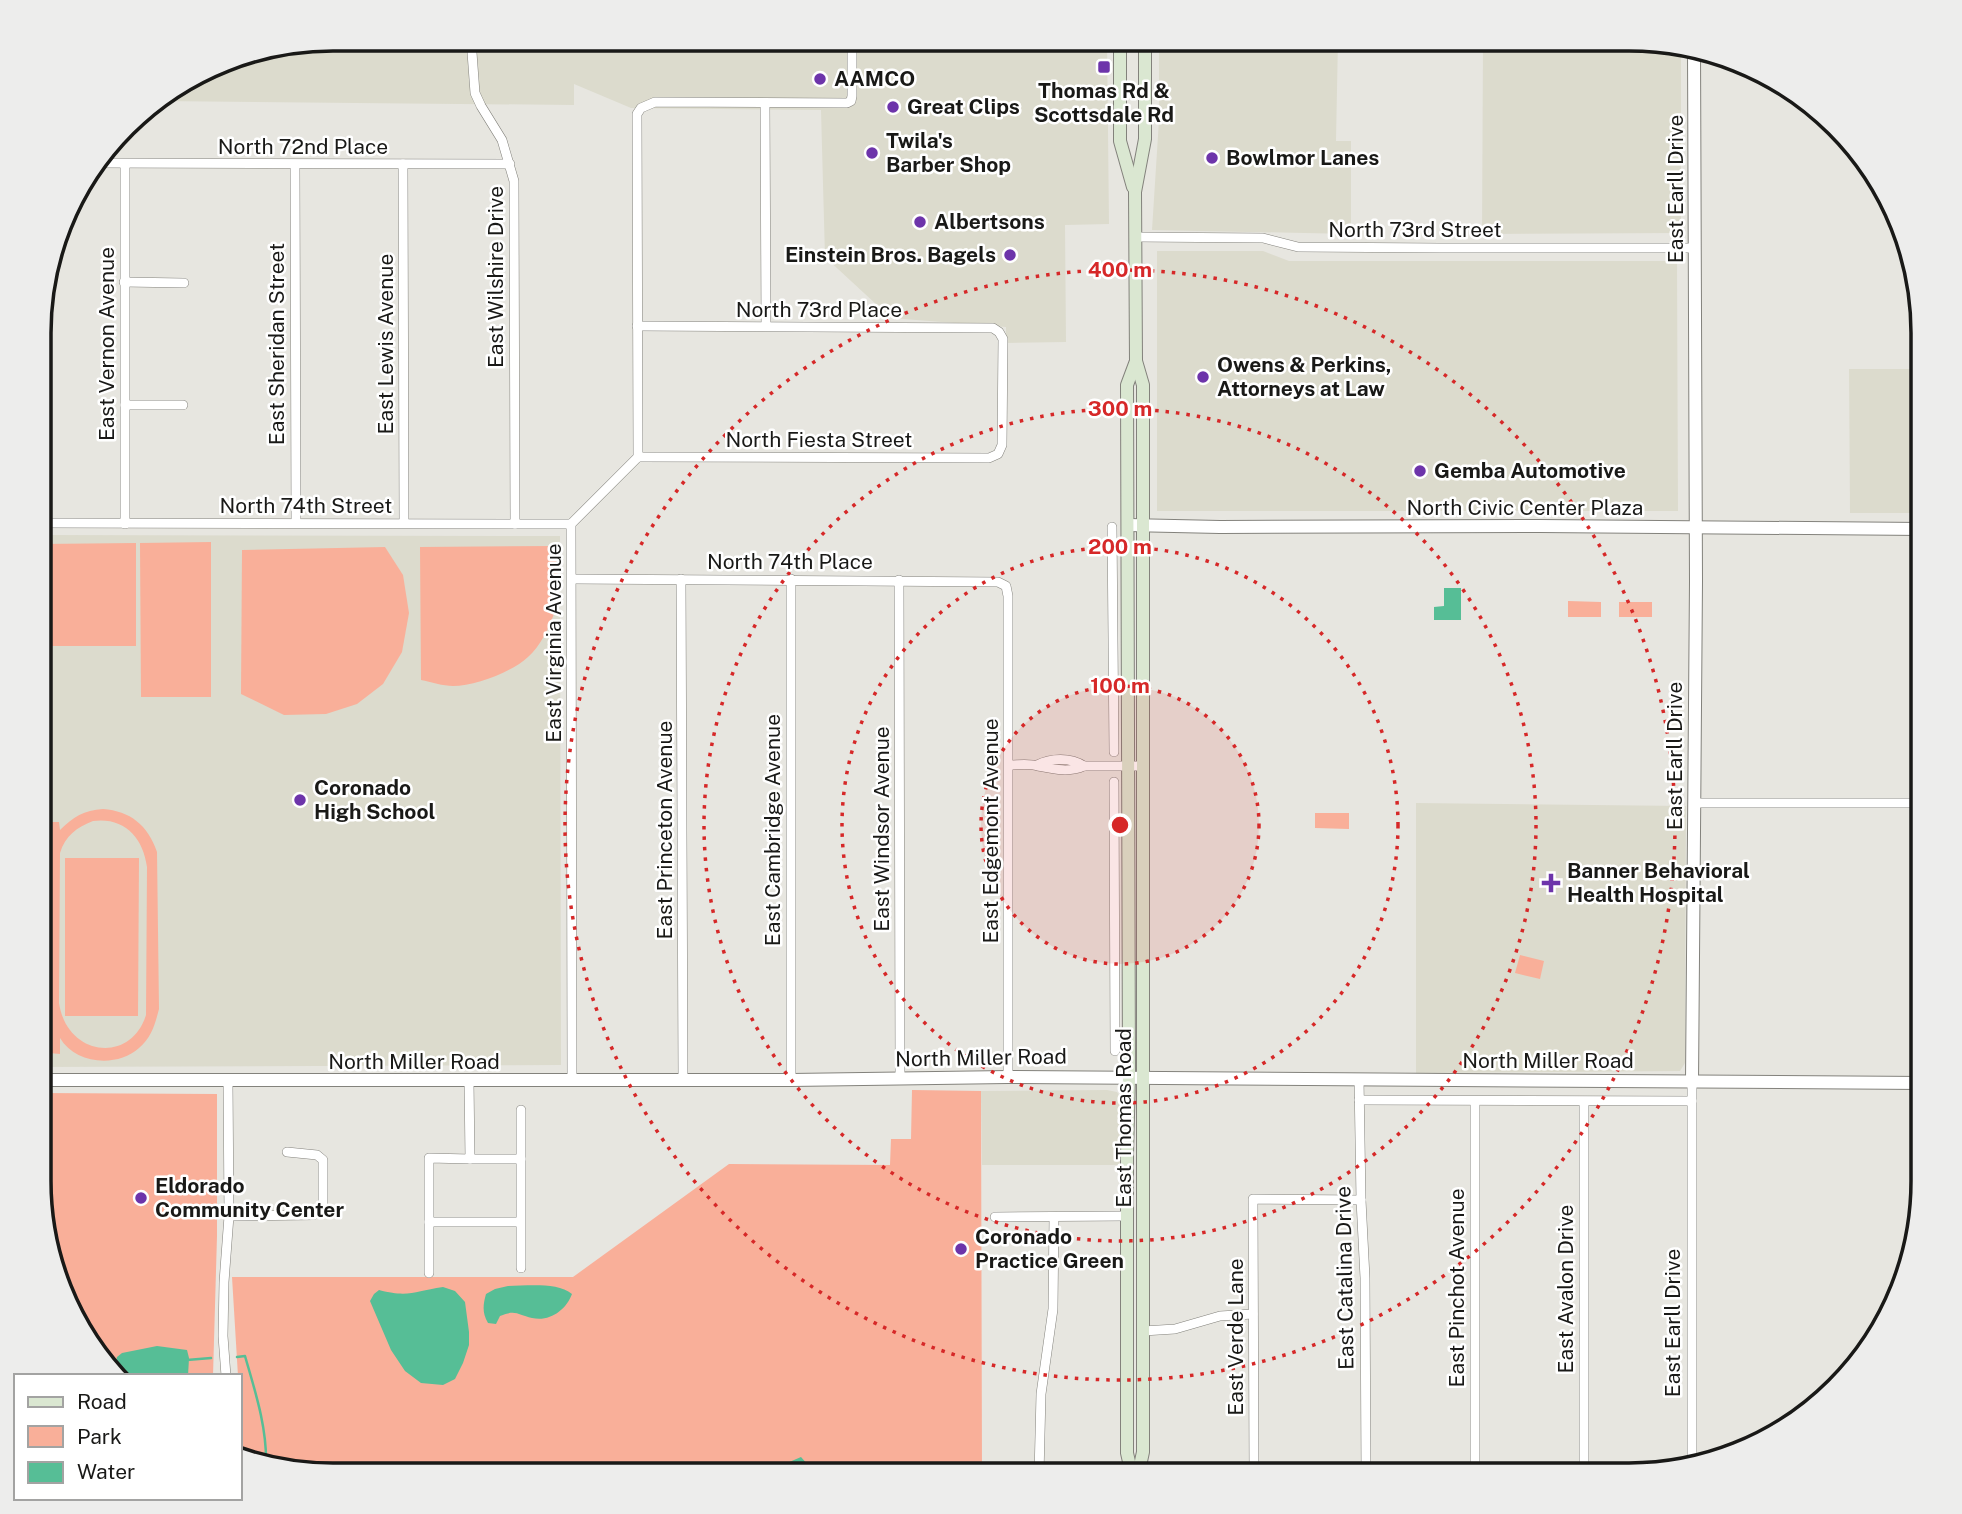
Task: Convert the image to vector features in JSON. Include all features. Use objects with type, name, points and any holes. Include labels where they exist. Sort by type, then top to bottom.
[{"type":"main road","name":"East Thomas Road","points":[[1120,51],[1120,141],[1135,192]]},
{"type":"main road","name":"East Thomas Road","points":[[1141,1463],[1143,1452],[1143,385],[1136,361],[1135,192],[1145,139],[1145,51]]},
{"type":"main road","name":"East Thomas Road","points":[[1129,1463],[1127,1453],[1129,1077],[1121,988],[1120,803],[1127,766],[1120,726],[1128,597],[1127,385],[1136,361]]},
{"type":"street","name":"East Wilshire Drive","points":[[472,51],[475,93],[502,140],[514,181],[515,524]]},
{"type":"street","points":[[638,457],[636,122],[640,108],[655,102],[846,103],[851,101],[852,51]]},
{"type":"street","name":"East Earll Drive","points":[[1692,1456],[1696,527],[1694,58]]},
{"type":"street","points":[[765,103],[766,326]]},
{"type":"street","name":"North 72nd Place","points":[[108,163],[510,163]]},
{"type":"street","name":"East Vernon Avenue","points":[[125,163],[125,524]]},
{"type":"street","name":"East Lewis Avenue","points":[[402,164],[404,523]]},
{"type":"street","name":"East Sheridan Street","points":[[295,165],[296,523]]},
{"type":"street","name":"North 73rd Street","points":[[1135,237],[1263,238],[1298,247],[1695,248]]},
{"type":"street","points":[[124,282],[184,283]]},
{"type":"street","name":"North 73rd Place","points":[[637,326],[993,328],[1003,339],[1002,445],[998,454]]},
{"type":"street","points":[[125,405],[183,405]]},
{"type":"street","name":"North Fiesta Street","points":[[638,457],[989,458],[998,454]]},
{"type":"street","name":"East Virginia Avenue","points":[[572,1080],[571,524],[638,457]]},
{"type":"street","name":"North 74th Street","points":[[51,523],[571,524]]},
{"type":"street","name":"North Civic Center Plaza","points":[[1128,525],[1911,529]]},
{"type":"street","name":"East Thomas Road","points":[[1112,527],[1120,726],[1114,752]]},
{"type":"street","name":"North 74th Place","points":[[572,579],[899,580],[998,582],[1006,586]]},
{"type":"street","name":"East Princeton Avenue","points":[[681,579],[684,1080]]},
{"type":"street","name":"East Cambridge Avenue","points":[[791,579],[791,1080]]},
{"type":"street","name":"East Windsor Avenue","points":[[899,580],[900,1078]]},
{"type":"street","name":"East Edgemont Avenue","points":[[1006,586],[1009,1077]]},
{"type":"street","points":[[1113,598],[1128,597]]},
{"type":"street","points":[[1120,726],[1142,726]]},
{"type":"street","points":[[1009,765],[1037,765],[1048,769],[1075,770],[1084,766],[1143,766]]},
{"type":"street","name":"East Thomas Road","points":[[1114,782],[1120,803]]},
{"type":"street","points":[[1120,803],[1143,803]]},
{"type":"street","points":[[1695,803],[1911,803]]},
{"type":"street","name":"East Thomas Road","points":[[1115,1051],[1121,988]]},
{"type":"street","name":"North Miller Road","points":[[51,1080],[469,1081],[1143,1077],[1911,1083]]},
{"type":"street","name":"East Catalina Drive","points":[[1359,1079],[1365,1278],[1366,1463]]},
{"type":"street","points":[[226,1374],[223,1298],[229,1216],[228,1081]]},
{"type":"street","points":[[469,1081],[470,1159]]},
{"type":"street","name":"North Miller Road","points":[[1359,1100],[1692,1101]]},
{"type":"street","name":"East Pinchot Avenue","points":[[1475,1101],[1475,1463]]},
{"type":"street","name":"East Avalon Drive","points":[[1584,1102],[1584,1463]]},
{"type":"street","points":[[521,1110],[521,1268]]},
{"type":"street","points":[[229,1216],[313,1215],[320,1212],[323,1204],[323,1160],[317,1155],[287,1152]]},
{"type":"street","points":[[429,1273],[429,1158],[521,1159]]},
{"type":"street","name":"East Verde Lane","points":[[1254,1463],[1253,1199],[1361,1200]]},
{"type":"street","points":[[995,1217],[1127,1216]]},
{"type":"street","points":[[1039,1463],[1041,1394],[1053,1308],[1055,1217]]},
{"type":"street","points":[[429,1222],[520,1222]]},
{"type":"street","points":[[1143,1331],[1175,1329],[1220,1316],[1253,1314]]},
{"type":"shaded area","points":[[315,51],[1107,51],[1109,224],[1065,225],[1066,342],[1006,343],[1006,327],[891,318],[825,257],[821,110],[631,108],[574,84],[574,105],[172,101],[208,80],[242,66],[278,56]]},
{"type":"shaded area","points":[[1159,51],[1338,51],[1336,141],[1351,141],[1351,234],[1152,230],[1159,120]]},
{"type":"shaded area","points":[[1483,51],[1647,51],[1681,56],[1681,233],[1482,234]]},
{"type":"shaded area","points":[[1157,251],[1263,251],[1289,261],[1677,261],[1678,511],[1157,511]]},
{"type":"shaded area","points":[[1849,369],[1911,369],[1911,513],[1850,513]]},
{"type":"shaded area","name":"Coronado High School","points":[[51,535],[560,536],[561,1065],[51,1067]]},
{"type":"shaded area","name":"Banner Behavioral Health Hospital","points":[[1416,803],[1686,806],[1685,1063],[1680,1071],[1416,1073]]},
{"type":"shaded area","points":[[981,1091],[1117,1092],[1122,1100],[1121,1165],[982,1165]]},
{"type":"green space","points":[[211,542],[211,697],[141,697],[140,543]]},
{"type":"green space","points":[[136,543],[136,646],[51,646],[51,544]]},
{"type":"green space","points":[[554,546],[558,579],[557,603],[547,630],[532,653],[503,673],[472,684],[449,686],[421,680],[420,547]]},
{"type":"green space","points":[[385,547],[403,575],[409,613],[402,652],[383,684],[357,704],[326,714],[284,715],[241,694],[242,550]]},
{"type":"green space","points":[[1568,601],[1601,602],[1601,617],[1568,617]]},
{"type":"green space","points":[[1619,602],[1652,602],[1652,617],[1619,617]]},
{"type":"green space","points":[[113,810],[130,816],[149,834],[157,852],[159,1009],[152,1030],[143,1044],[119,1059],[86,1058],[67,1047],[60,1038],[60,1054],[51,1053],[51,822],[59,822],[60,830],[79,815],[90,811]],"holes":[[[93,821],[114,822],[130,831],[136,838],[147,867],[146,1015],[138,1031],[127,1041],[114,1047],[100,1048],[74,1035],[64,1021],[59,1003],[60,853],[68,837],[82,826]]]},
{"type":"green space","points":[[1315,813],[1349,813],[1349,829],[1315,828]]},
{"type":"green space","points":[[65,858],[139,858],[138,1016],[65,1016]]},
{"type":"green space","points":[[1520,955],[1544,961],[1540,979],[1515,973]]},
{"type":"green space","points":[[912,1090],[981,1091],[982,1463],[315,1463],[278,1458],[243,1448],[242,1374],[238,1374],[232,1277],[573,1277],[729,1164],[890,1165],[891,1139],[911,1139]]},
{"type":"green space","points":[[51,1093],[217,1094],[213,1374],[127,1374],[98,1338],[80,1306],[60,1254],[51,1199]]},
{"type":"water","points":[[1444,588],[1461,588],[1461,620],[1434,620],[1434,607],[1444,606]]},
{"type":"water","points":[[508,1286],[550,1286],[572,1294],[566,1305],[551,1316],[539,1319],[510,1313],[500,1316],[496,1324],[488,1323],[484,1309],[486,1294]]},
{"type":"water","points":[[443,1287],[455,1291],[465,1302],[469,1345],[455,1379],[443,1385],[421,1383],[405,1371],[391,1350],[370,1301],[379,1290],[405,1294]]},
{"type":"water","points":[[157,1346],[187,1350],[188,1374],[127,1374],[116,1361],[122,1353]]},
{"type":"water","points":[[801,1457],[806,1463],[787,1463]]},
{"type":"waterway","points":[[237,1357],[245,1356],[265,1436],[266,1455]]},
{"type":"waterway","points":[[187,1360],[211,1358]]},
{"type":"place","name":"Thomas Rd & Scottsdale Rd","points":[[1104,67]]},
{"type":"place","name":"AAMCO","points":[[820,79]]},
{"type":"place","name":"Great Clips","points":[[893,107]]},
{"type":"place","name":"Twila's Barber Shop","points":[[872,153]]},
{"type":"place","name":"Bowlmor Lanes","points":[[1212,158]]},
{"type":"place","name":"Albertsons","points":[[920,222]]},
{"type":"place","name":"Einstein Bros. Bagels","points":[[1010,255]]},
{"type":"place","name":"Owens & Perkins, Attorneys at Law","points":[[1203,377]]},
{"type":"place","name":"Gemba Automotive","points":[[1420,471]]},
{"type":"place","name":"Coronado High School","points":[[300,800]]},
{"type":"place","name":"Banner Behavioral Health Hospital","points":[[1551,883]]},
{"type":"place","name":"Eldorado Community Center","points":[[141,1198]]},
{"type":"place","name":"Coronado Practice Green","points":[[961,1249]]}]
